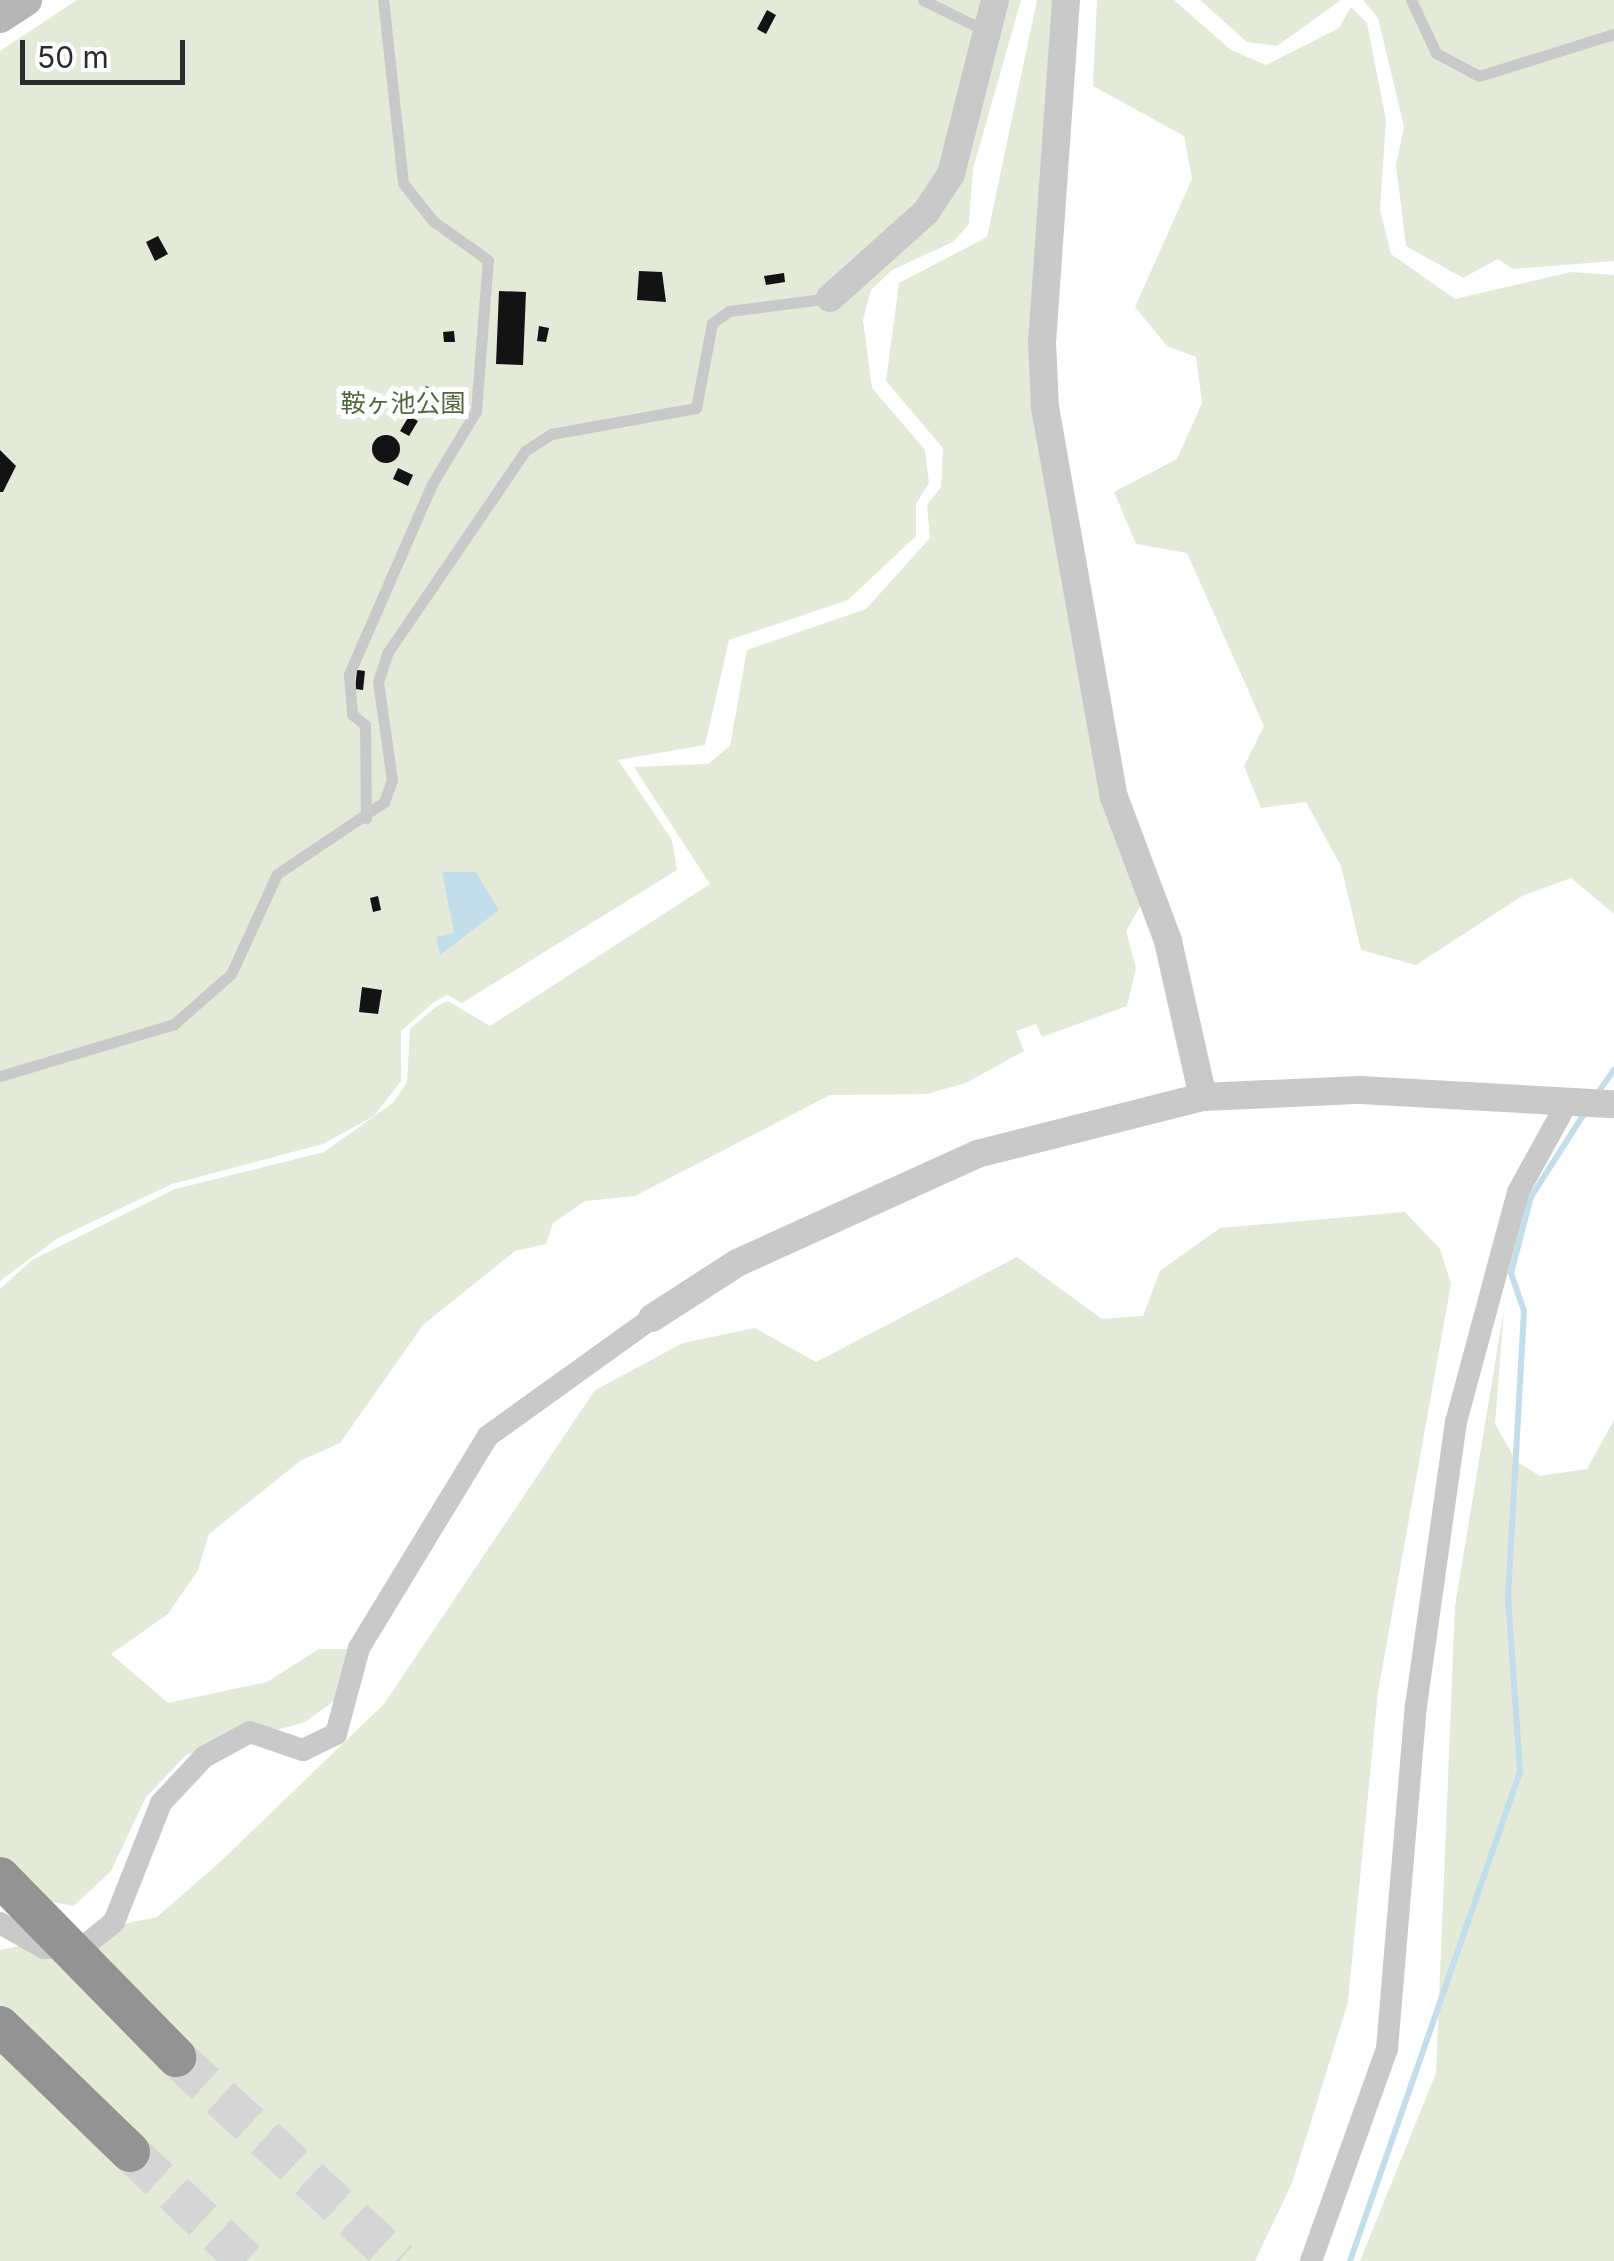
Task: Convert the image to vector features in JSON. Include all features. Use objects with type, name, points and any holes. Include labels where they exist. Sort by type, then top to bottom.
[{"type":"highway","points":[[0,1877],[176,2057]]},
{"type":"highway","points":[[0,2026],[130,2152]]},
{"type":"main road","points":[[0,17],[26,0]]},
{"type":"street","points":[[830,298],[926,212],[951,174],[994,0]]},
{"type":"street","points":[[1066,0],[1042,342],[1045,406],[1114,797],[1168,941],[1204,1097]]},
{"type":"street","points":[[0,1923],[44,1948],[82,1948],[114,1922],[156,1813],[204,1757],[250,1732],[303,1750],[336,1734],[360,1648],[488,1436],[652,1318],[737,1264],[977,1154],[1204,1097],[1360,1090],[1610,1104]]},
{"type":"street","points":[[1311,2261],[1387,2049],[1416,1706],[1456,1422],[1518,1192],[1573,1101]]},
{"type":"lane","points":[[366,818],[365,725],[352,714],[349,674],[432,484],[476,411],[488,260],[433,220],[403,182],[383,0]]},
{"type":"lane","points":[[923,0],[987,31]]},
{"type":"lane","points":[[1411,0],[1436,54],[1480,76],[1614,34]]},
{"type":"lane","points":[[0,1076],[174,1024],[231,974],[276,874],[366,818],[392,780],[378,682],[388,652],[525,451],[550,434],[696,408],[712,323],[730,311],[830,298]]},
{"type":"green space","name":"鞍ヶ池公園","points":[[77,0],[1021,0],[973,169],[969,224],[953,242],[892,270],[871,290],[863,320],[872,388],[925,450],[929,483],[916,504],[916,536],[848,600],[729,640],[705,745],[618,760],[672,840],[677,870],[462,1003],[447,995],[434,1002],[401,1031],[401,1081],[374,1116],[323,1144],[172,1184],[58,1238],[0,1281],[0,51]]},
{"type":"green space","points":[[1037,0],[1060,0],[1034,397],[1142,903],[1126,931],[1136,968],[1127,1006],[1042,1037],[1036,1024],[1016,1031],[1024,1051],[966,1083],[927,1094],[830,1095],[635,1196],[585,1201],[553,1223],[546,1244],[515,1251],[423,1325],[340,1443],[300,1461],[209,1534],[198,1570],[168,1614],[111,1654],[168,1703],[267,1682],[319,1649],[351,1649],[337,1699],[305,1722],[186,1755],[146,1797],[111,1871],[74,1906],[0,1892],[0,1289],[32,1260],[175,1189],[324,1152],[394,1102],[407,1082],[410,1029],[437,1006],[448,1001],[490,1026],[710,884],[634,767],[708,764],[730,746],[747,650],[866,609],[930,538],[927,505],[941,487],[943,448],[886,381],[899,283],[987,237]]},
{"type":"green space","points":[[1097,0],[1174,0],[1231,50],[1266,65],[1339,28],[1351,7],[1367,23],[1386,120],[1380,210],[1391,254],[1455,299],[1571,272],[1614,275],[1614,914],[1571,878],[1522,896],[1416,965],[1361,950],[1341,866],[1306,802],[1261,808],[1244,766],[1264,726],[1187,553],[1136,544],[1114,492],[1177,459],[1202,403],[1196,357],[1167,346],[1135,307],[1192,179],[1184,136],[1093,86]]},
{"type":"green space","points":[[1200,0],[1341,0],[1277,46],[1247,42]]},
{"type":"green space","points":[[1363,0],[1614,0],[1614,261],[1513,269],[1498,259],[1463,278],[1406,246],[1396,165],[1404,127],[1378,18]]},
{"type":"green space","points":[[1405,1212],[1440,1249],[1451,1284],[1378,1692],[1348,2002],[1292,2183],[1255,2261],[0,2261],[0,1950],[157,1917],[220,1862],[384,1704],[595,1390],[683,1343],[755,1328],[816,1362],[1017,1257],[1102,1319],[1143,1316],[1160,1271],[1220,1228]]},
{"type":"green space","points":[[1504,1309],[1495,1424],[1516,1461],[1540,1476],[1587,1469],[1614,1420],[1614,2261],[1360,2261],[1436,2073],[1455,1606]]},
{"type":"water","points":[[442,872],[476,872],[499,910],[440,955],[436,937],[454,933]]},
{"type":"building","points":[[767,10],[776,15],[766,34],[757,29]]},
{"type":"building","points":[[158,236],[168,254],[155,261],[146,242]]},
{"type":"building","points":[[639,271],[662,272],[666,302],[637,300]]},
{"type":"building","points":[[784,273],[785,282],[766,285],[764,276]]},
{"type":"building","points":[[499,291],[526,292],[523,365],[496,364]]},
{"type":"building","points":[[539,326],[549,328],[546,342],[537,341]]},
{"type":"building","points":[[454,331],[455,342],[444,342],[443,332]]},
{"type":"building","points":[[426,386],[434,391],[426,405],[418,400]]},
{"type":"building","points":[[409,416],[418,421],[409,436],[400,431]]},
{"type":"building","points":[[386,435],[396,439],[400,449],[396,459],[386,463],[376,459],[372,449],[376,439]]},
{"type":"building","points":[[0,450],[16,466],[3,492],[0,492]]},
{"type":"building","points":[[398,468],[413,475],[408,486],[393,479]]},
{"type":"building","points":[[357,670],[365,671],[363,690],[355,689]]},
{"type":"building","points":[[378,896],[381,910],[373,912],[370,898]]},
{"type":"building","points":[[362,987],[382,990],[378,1014],[359,1012]]},
{"type":"waterway","points":[[1597,1094],[1614,1070]]},
{"type":"waterway","points":[[1350,2261],[1520,1772],[1508,1597],[1524,1311],[1511,1273],[1531,1197],[1587,1109]]},
{"type":"tunnel","points":[[176,2057],[399,2261]]},
{"type":"tunnel","points":[[130,2152],[246,2261]]}]
